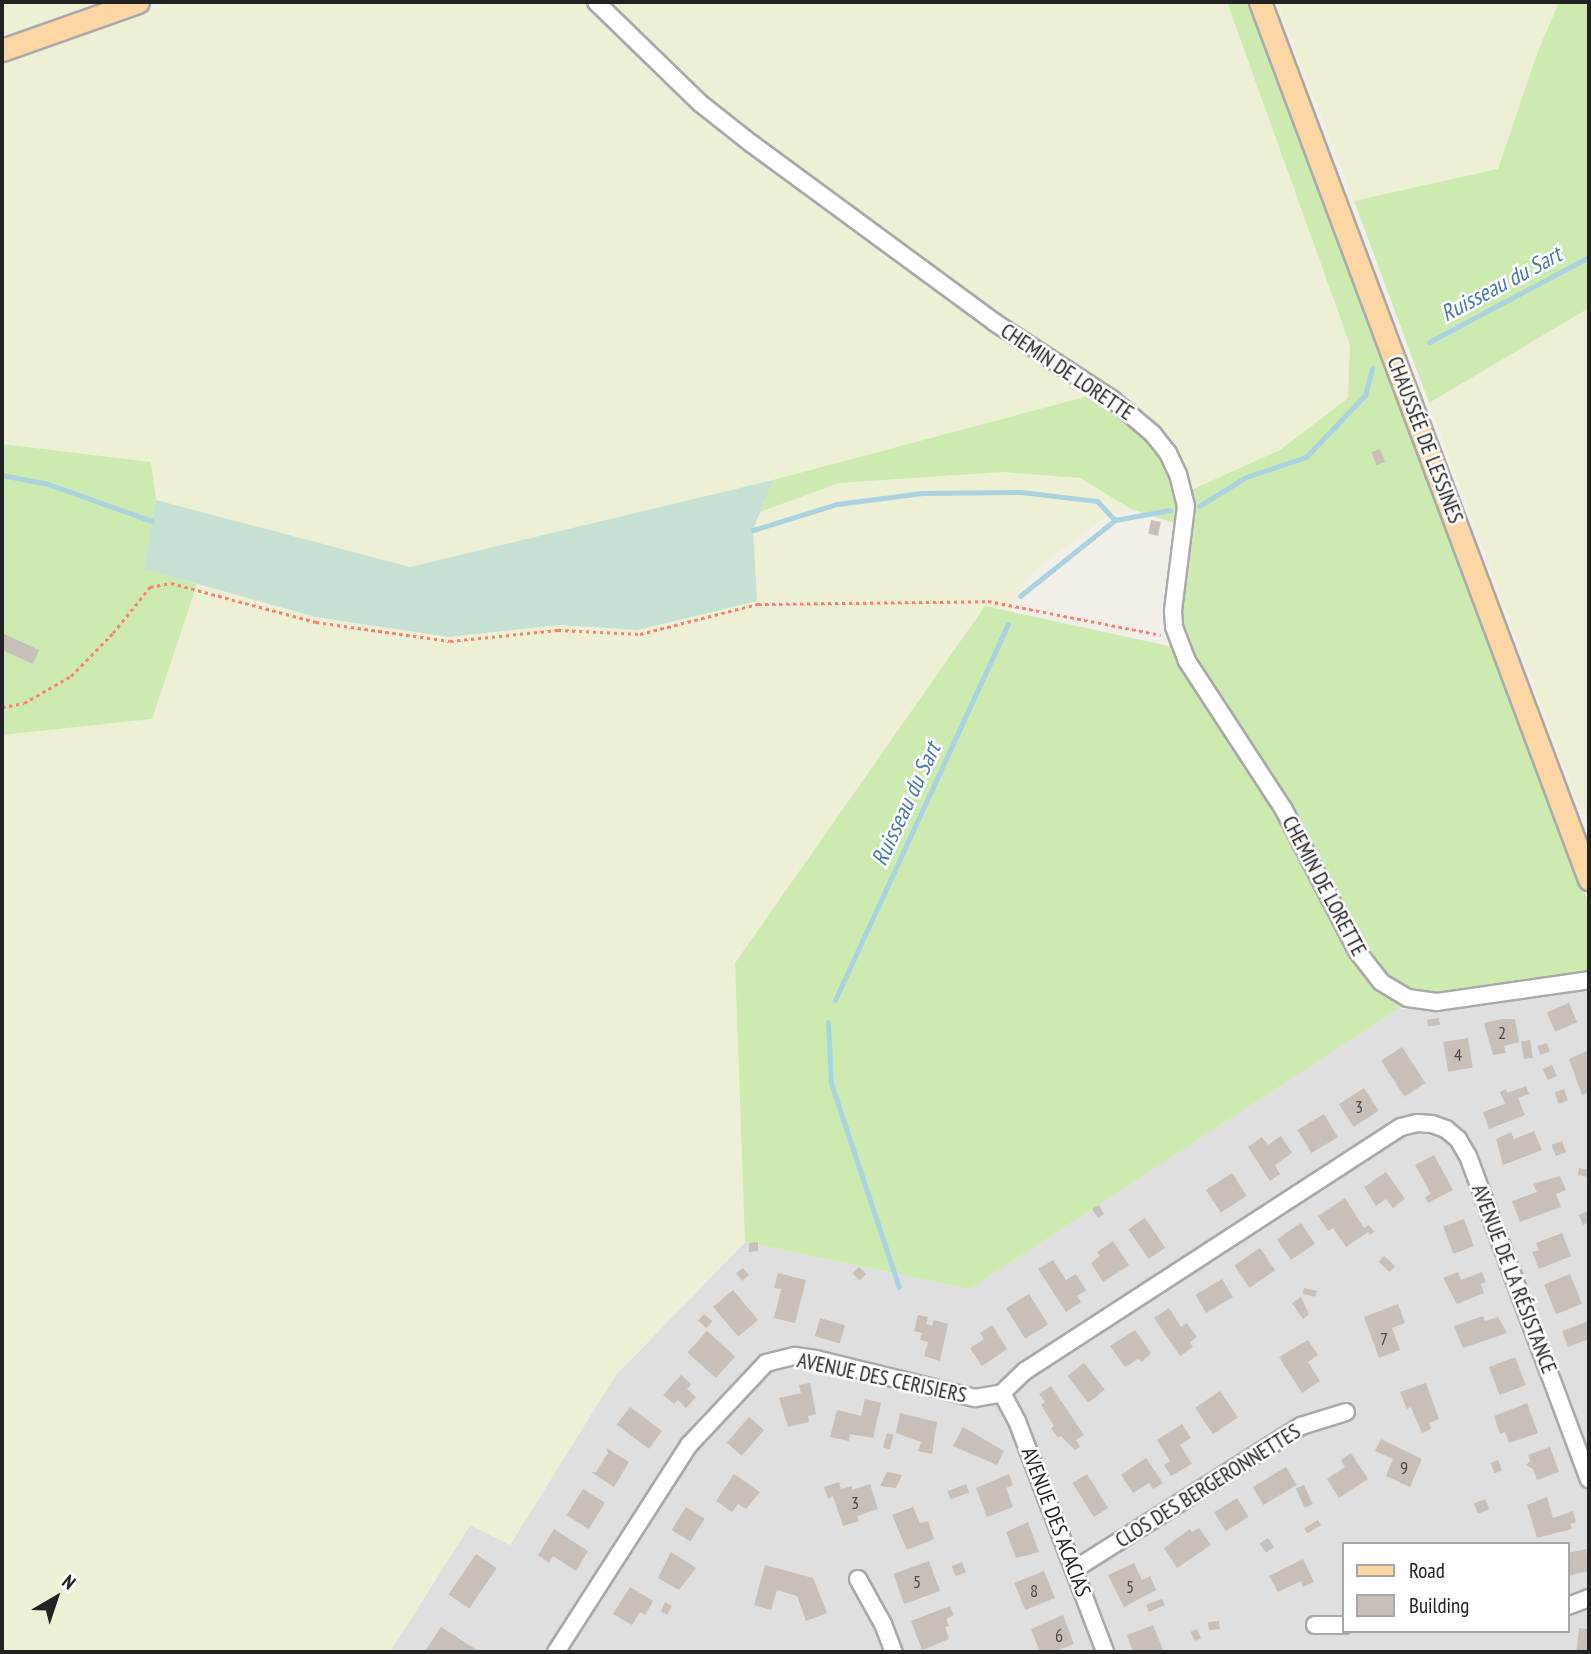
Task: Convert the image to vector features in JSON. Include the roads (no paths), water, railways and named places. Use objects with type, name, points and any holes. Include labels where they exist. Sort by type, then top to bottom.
[{"type":"main road","points":[[2,50],[138,2]]},
{"type":"main road","name":"CHAUSSÉE DE LESSINES","points":[[1260,2],[1589,879]]},
{"type":"street","name":"CHEMIN DE LORETTE","points":[[596,2],[700,103],[752,144],[994,322],[1113,400],[1153,434],[1168,453],[1178,474],[1186,506],[1174,599],[1174,627],[1178,639],[1200,683],[1307,850],[1357,951],[1381,982],[1408,998],[1437,1002],[1589,980]]},
{"type":"street","name":"AVENUE DE LA RÉSISTANCE","points":[[1002,1393],[1025,1371],[1401,1127],[1417,1123],[1432,1124],[1446,1129],[1463,1148],[1573,1434],[1584,1450],[1589,1479]]},
{"type":"street","name":"AVENUE DES CERISIERS","points":[[556,1652],[689,1445],[766,1363],[795,1356],[975,1398],[1002,1393]]},
{"type":"street","name":"AVENUE DES ACACIAS","points":[[1002,1393],[1017,1421],[1105,1652]]},
{"type":"street","name":"CLOS DES BERGERONNETTES","points":[[1075,1569],[1301,1426],[1346,1412]]},
{"type":"street","points":[[1573,1434],[1589,1428]]},
{"type":"street","points":[[858,1579],[883,1624],[894,1652]]},
{"type":"street","points":[[1570,1605],[1589,1598]]},
{"type":"street","points":[[1315,1625],[1342,1625]]},
{"type":"waterway","name":"Ruisseau du Sart","points":[[1429,342],[1589,257]]},
{"type":"waterway","name":"Ruisseau du Sart","points":[[1199,506],[1246,477],[1306,457],[1365,395],[1372,368]]},
{"type":"waterway","points":[[2,475],[48,484],[152,521]]},
{"type":"waterway","points":[[753,530],[837,504],[922,493],[1021,492],[1097,501],[1115,520]]},
{"type":"waterway","name":"Ruisseau du Sart","points":[[1020,596],[1115,520],[1170,510]]},
{"type":"waterway","name":"Ruisseau du Sart","points":[[835,1000],[1008,624]]},
{"type":"waterway","name":"Ruisseau du Sart","points":[[828,1022],[831,1083],[899,1287]]}]
